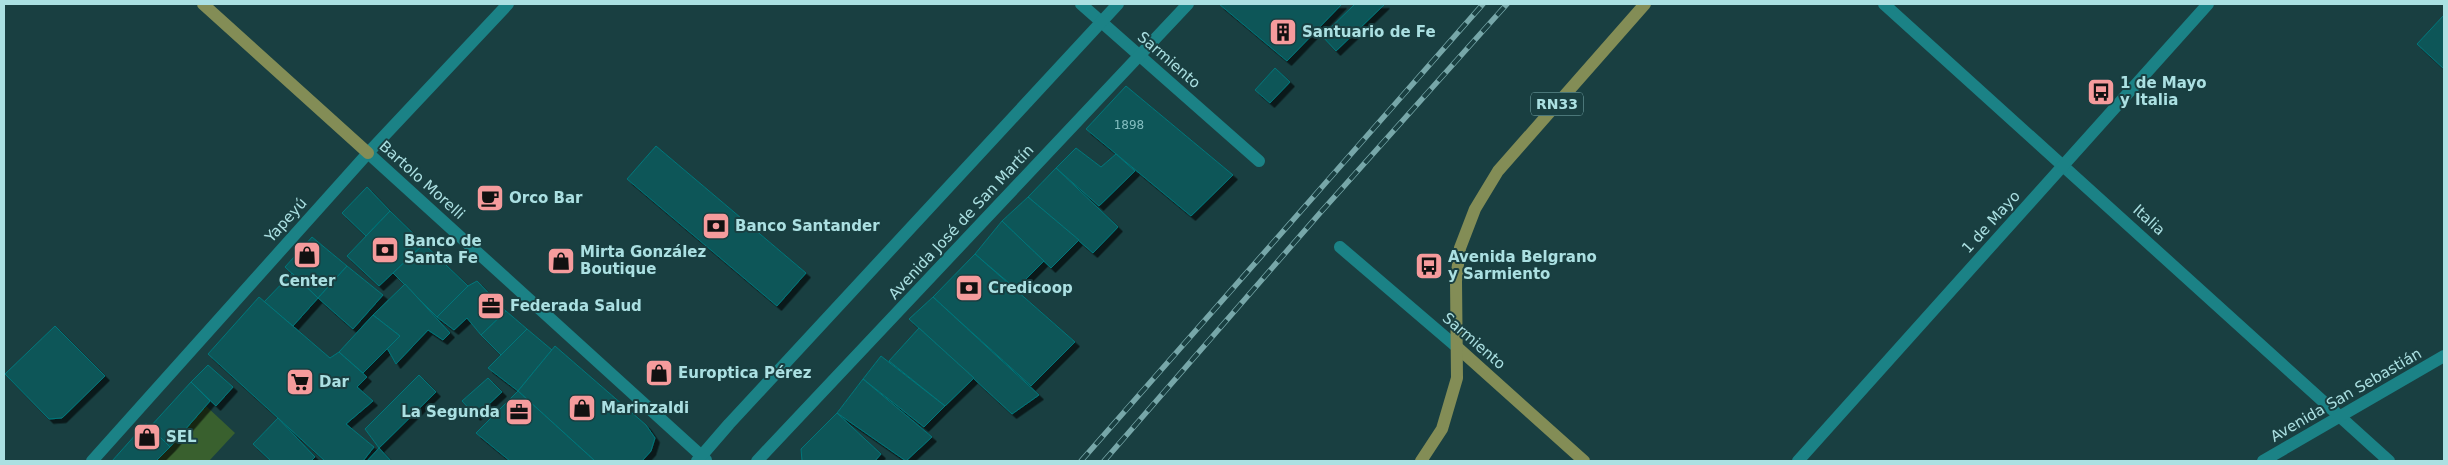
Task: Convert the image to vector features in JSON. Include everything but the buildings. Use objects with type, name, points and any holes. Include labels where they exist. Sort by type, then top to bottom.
[{"type":"main road","name":"Bartolo Morelli","points":[[203,4],[368,153]]},
{"type":"main road","name":"RN33","points":[[1421,461],[1442,429],[1457,378],[1456,280],[1460,248],[1476,209],[1498,171],[1646,4]]},
{"type":"main road","name":"Sarmiento","points":[[1458,348],[1584,461]]},
{"type":"street","name":"Yapeyú","points":[[92,461],[368,153],[508,4]]},
{"type":"street","name":"Sarmiento","points":[[1081,4],[1259,161]]},
{"type":"street","points":[[702,459],[1118,4]]},
{"type":"street","name":"Avenida José de San Martín","points":[[757,461],[1188,4]]},
{"type":"street","name":"Italia","points":[[1884,4],[2389,461]]},
{"type":"street","name":"1 de Mayo","points":[[1798,461],[2208,4]]},
{"type":"street","name":"Bartolo Morelli","points":[[368,153],[702,459]]},
{"type":"street","name":"Sarmiento","points":[[1340,247],[1458,348]]},
{"type":"street","name":"Avenida San Sebastián","points":[[2264,461],[2444,356]]},
{"type":"green space","points":[[206,406],[235,433],[209,461],[156,461]]},
{"type":"railway","points":[[1081,461],[1483,4]]},
{"type":"railway","points":[[1104,461],[1320,213],[1507,4]]},
{"type":"place","name":"Santuario de Fe","points":[[1283,32]]},
{"type":"place","name":"1 de Mayo y Italia","points":[[2101,92]]},
{"type":"place","name":"Orco Bar","points":[[490,198]]},
{"type":"place","name":"Banco Santander","points":[[716,226]]},
{"type":"place","name":"Banco de Santa Fe","points":[[385,250]]},
{"type":"place","name":"Center","points":[[307,255]]},
{"type":"place","name":"Mirta González Boutique","points":[[561,261]]},
{"type":"place","name":"Avenida Belgrano y Sarmiento","points":[[1429,266]]},
{"type":"place","name":"Credicoop","points":[[969,288]]},
{"type":"place","name":"Federada Salud","points":[[491,306]]},
{"type":"place","name":"Europtica Pérez","points":[[659,373]]},
{"type":"place","name":"Dar","points":[[300,382]]},
{"type":"place","name":"Marinzaldi","points":[[582,408]]},
{"type":"place","name":"La Segunda","points":[[519,412]]},
{"type":"place","name":"SEL","points":[[147,437]]}]
